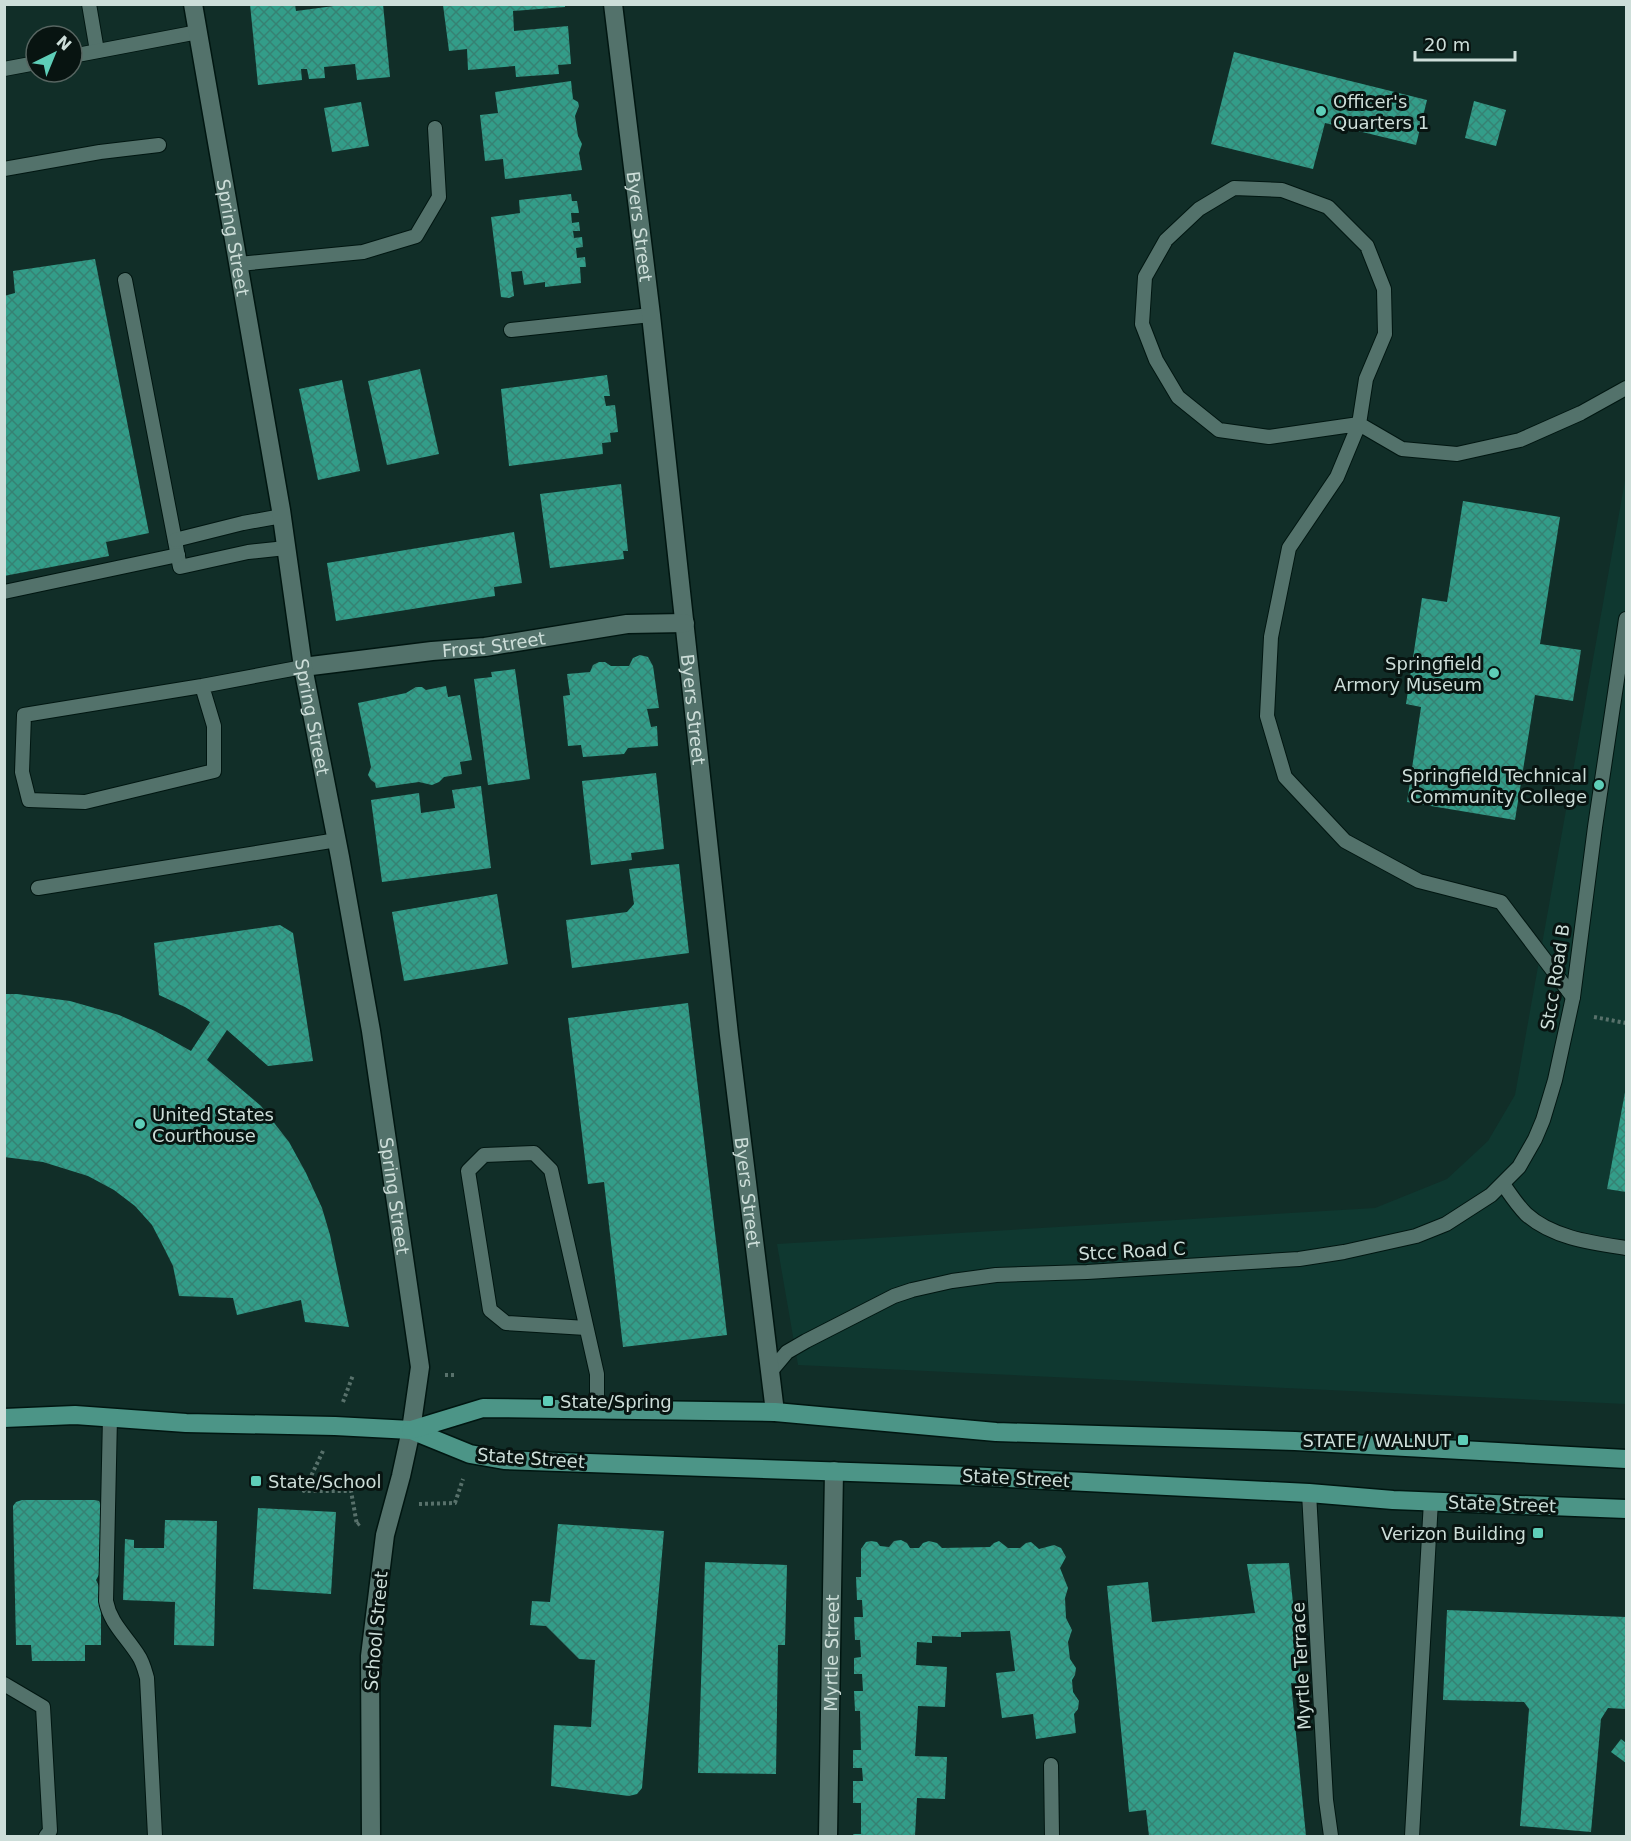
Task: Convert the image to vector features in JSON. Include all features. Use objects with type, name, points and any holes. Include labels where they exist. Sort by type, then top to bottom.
[{"type":"main road","name":"State Street","points":[[411,1430],[483,1408],[775,1412],[996,1432],[1295,1441],[1626,1459]]},
{"type":"main road","name":"State Street","points":[[4,1418],[75,1415],[186,1423],[411,1430],[470,1454],[504,1460],[834,1471],[1309,1493],[1393,1500],[1626,1509]]},
{"type":"street","name":"Spring Street","points":[[193,4],[282,516],[303,667],[337,840],[370,1031],[420,1367],[411,1430]]},
{"type":"street","name":"Byers Street","points":[[613,4],[651,315],[729,1035],[775,1412]]},
{"type":"street","name":"Frost Street","points":[[303,667],[432,651],[486,647],[617,626],[685,623]]},
{"type":"street","name":"School Street","points":[[371,1836],[370,1656],[385,1535],[411,1430]]},
{"type":"street","name":"Myrtle Street","points":[[828,1836],[834,1471]]},
{"type":"lane","points":[[89,4],[97,51]]},
{"type":"lane","points":[[84,54],[198,32]]},
{"type":"lane","points":[[4,69],[24,65]]},
{"type":"lane","points":[[239,264],[363,252],[416,236],[439,197],[435,128]]},
{"type":"lane","points":[[4,169],[100,152],[159,145]]},
{"type":"lane","points":[[1573,997],[1501,902],[1419,881],[1345,841],[1285,777],[1267,716],[1270,637],[1289,548],[1337,477],[1359,424],[1366,379],[1385,334],[1384,289],[1366,246],[1328,207],[1282,190],[1234,188],[1199,209],[1166,240],[1145,277],[1142,324],[1156,360],[1178,397],[1219,430],[1269,437],[1359,424],[1402,449],[1457,454],[1520,440],[1581,413],[1626,388]]},
{"type":"lane","points":[[126,280],[179,561]]},
{"type":"lane","points":[[511,330],[651,315]]},
{"type":"lane","points":[[175,540],[282,516]]},
{"type":"lane","points":[[4,592],[179,561],[286,548]]},
{"type":"lane","name":"Stcc Road B","points":[[1503,1184],[1523,1160],[1543,1120],[1555,1080],[1573,997],[1595,827],[1626,619]]},
{"type":"lane","points":[[202,686],[214,726],[214,771],[85,802],[29,800],[22,772],[24,715],[303,667]]},
{"type":"lane","points":[[38,888],[337,840]]},
{"type":"lane","points":[[586,1328],[506,1323],[490,1310],[468,1171],[484,1155],[534,1153],[551,1170],[597,1374],[597,1410]]},
{"type":"lane","points":[[1503,1184],[1527,1214],[1552,1232],[1594,1243],[1626,1248]]},
{"type":"lane","name":"Stcc Road C","points":[[771,1371],[787,1352],[806,1341],[883,1301],[912,1290],[952,1281],[996,1275],[1299,1259],[1344,1252],[1416,1236],[1446,1224],[1491,1195],[1503,1184]]},
{"type":"lane","points":[[110,1418],[106,1601],[108,1613],[115,1626],[140,1658],[147,1678],[154,1836]]},
{"type":"lane","name":"Myrtle Terrace","points":[[1309,1493],[1326,1800],[1331,1836]]},
{"type":"lane","points":[[1412,1836],[1431,1501]]},
{"type":"lane","points":[[4,1683],[43,1707],[50,1831],[46,1836]]},
{"type":"lane","points":[[1051,1765],[1052,1836]]},
{"type":"path","points":[[1569,1013],[1626,1023]]},
{"type":"shaded area","name":"Springfield Technical Community College","points":[[1626,475],[1626,1404],[798,1365],[777,1244],[1375,1208],[1447,1179],[1488,1141],[1515,1095]]},
{"type":"building","points":[[250,4],[295,4],[296,11],[349,4],[383,4],[390,77],[357,80],[355,64],[324,67],[325,78],[309,79],[307,69],[301,69],[302,80],[258,85]]},
{"type":"building","points":[[565,4],[565,7],[513,11],[514,31],[568,26],[571,64],[558,65],[559,74],[516,77],[515,66],[468,70],[467,49],[449,51],[443,5]]},
{"type":"building","name":"Officer's Quarters 1","points":[[1234,52],[1427,100],[1416,145],[1325,123],[1313,169],[1211,144]]},
{"type":"building","points":[[571,81],[573,99],[578,102],[579,106],[575,116],[578,136],[582,144],[579,153],[582,170],[505,179],[503,159],[485,161],[480,115],[498,113],[495,92]]},
{"type":"building","points":[[1474,101],[1506,110],[1496,146],[1465,138]]},
{"type":"building","points":[[361,102],[369,146],[332,152],[324,108]]},
{"type":"building","points":[[571,194],[572,201],[577,201],[579,213],[571,213],[572,223],[579,222],[580,231],[573,231],[574,238],[582,237],[583,247],[576,248],[577,258],[585,257],[586,267],[580,267],[581,283],[545,287],[545,282],[524,285],[522,271],[511,272],[514,296],[501,297],[491,217],[520,213],[519,200]]},
{"type":"building","points":[[95,259],[149,533],[106,542],[109,556],[4,576],[4,296],[15,293],[13,271]]},
{"type":"building","points":[[420,369],[439,454],[387,465],[368,381]]},
{"type":"building","points":[[607,375],[610,396],[604,396],[606,406],[615,405],[618,432],[610,433],[611,442],[602,443],[603,454],[509,466],[501,389]]},
{"type":"building","points":[[342,380],[360,471],[318,480],[299,389]]},
{"type":"building","points":[[621,484],[628,551],[623,551],[624,559],[550,568],[540,494]]},
{"type":"building","name":"Springfield Armory Museum","points":[[1463,501],[1560,517],[1540,644],[1581,650],[1573,701],[1535,695],[1515,820],[1407,802],[1421,707],[1406,704],[1422,598],[1447,602]]},
{"type":"building","points":[[514,532],[522,583],[494,587],[495,596],[336,621],[327,563]]},
{"type":"building","points":[[640,655],[648,657],[653,666],[659,708],[647,709],[651,727],[657,726],[658,746],[628,748],[624,754],[583,757],[581,745],[568,746],[563,696],[570,695],[567,674],[590,672],[593,665],[599,662],[605,662],[611,666],[629,666],[633,658]]},
{"type":"building","points":[[515,669],[530,779],[488,785],[474,679],[492,677],[491,672]]},
{"type":"building","points":[[446,686],[448,697],[460,695],[472,760],[460,762],[462,774],[444,777],[432,785],[419,782],[376,788],[368,775],[371,767],[358,703],[406,693],[416,687],[426,690]]},
{"type":"building","points":[[656,773],[664,849],[631,853],[632,860],[591,865],[582,781]]},
{"type":"building","points":[[481,786],[491,868],[382,882],[371,800],[419,793],[421,813],[455,808],[452,790]]},
{"type":"building","points":[[679,864],[689,953],[572,968],[566,920],[627,912],[634,904],[629,869]]},
{"type":"building","points":[[497,894],[508,964],[404,981],[392,912]]},
{"type":"building","name":"United States Courthouse","points":[[280,925],[293,933],[313,1061],[268,1066],[227,1030],[207,1060],[261,1106],[289,1142],[306,1173],[322,1208],[330,1235],[349,1327],[305,1322],[301,1300],[237,1315],[233,1298],[179,1296],[173,1266],[152,1225],[135,1206],[114,1190],[88,1176],[43,1162],[4,1157],[4,994],[70,1001],[119,1015],[191,1051],[210,1022],[159,995],[154,943]]},
{"type":"building","points":[[688,1003],[727,1335],[623,1347],[604,1182],[588,1184],[568,1018]]},
{"type":"building","points":[[1626,1087],[1626,1192],[1607,1189]]},
{"type":"building","points":[[22,1500],[95,1500],[101,1505],[101,1571],[96,1580],[101,1590],[101,1645],[85,1645],[85,1661],[32,1661],[31,1645],[16,1645],[13,1506]]},
{"type":"building","points":[[258,1508],[336,1512],[331,1594],[253,1589]]},
{"type":"building","points":[[165,1520],[217,1521],[214,1646],[174,1645],[175,1602],[123,1600],[125,1539],[134,1540],[134,1548],[164,1548]]},
{"type":"building","points":[[558,1524],[664,1531],[642,1788],[637,1794],[629,1796],[551,1786],[554,1725],[591,1727],[595,1660],[579,1659],[546,1626],[530,1625],[532,1601],[550,1602]]},
{"type":"building","points":[[901,1540],[910,1548],[919,1548],[923,1543],[929,1541],[937,1543],[942,1548],[990,1547],[999,1541],[1008,1548],[1020,1548],[1031,1542],[1039,1549],[1054,1545],[1061,1548],[1066,1557],[1060,1568],[1068,1588],[1065,1598],[1066,1618],[1072,1630],[1068,1642],[1070,1659],[1076,1668],[1072,1680],[1073,1692],[1079,1701],[1078,1709],[1074,1714],[1076,1733],[1036,1739],[1033,1714],[1002,1718],[996,1673],[1015,1671],[1010,1631],[961,1632],[961,1637],[932,1636],[932,1643],[917,1642],[916,1665],[947,1667],[945,1707],[918,1706],[915,1756],[947,1757],[945,1799],[917,1798],[915,1836],[854,1836],[853,1834],[861,1834],[861,1803],[853,1803],[853,1781],[863,1781],[862,1768],[853,1768],[853,1750],[861,1750],[860,1711],[855,1711],[854,1691],[863,1691],[862,1674],[854,1674],[854,1658],[861,1657],[860,1640],[855,1640],[854,1617],[863,1617],[862,1600],[857,1600],[856,1577],[861,1577],[861,1549],[866,1542],[877,1542],[880,1546],[889,1547],[894,1541]]},
{"type":"building","points":[[705,1562],[787,1565],[785,1645],[778,1645],[776,1774],[698,1773]]},
{"type":"building","points":[[1289,1563],[1301,1684],[1291,1683],[1306,1836],[1149,1836],[1146,1810],[1129,1812],[1107,1586],[1148,1582],[1152,1622],[1255,1613],[1247,1564]]},
{"type":"building","points":[[1447,1610],[1626,1617],[1626,1709],[1608,1708],[1601,1719],[1591,1832],[1520,1826],[1529,1709],[1524,1702],[1443,1700]]},
{"type":"building","points":[[1621,1739],[1626,1743],[1626,1763],[1611,1752]]},
{"type":"place","name":"Officer's Quarters 1","points":[[1321,111]]},
{"type":"place","name":"Springfield Armory Museum","points":[[1494,673]]},
{"type":"place","name":"Springfield Technical Community College","points":[[1599,785]]},
{"type":"place","name":"United States Courthouse","points":[[140,1124]]},
{"type":"place","name":"State/Spring","points":[[548,1401]]},
{"type":"place","name":"STATE / WALNUT","points":[[1463,1440]]},
{"type":"place","name":"State/School","points":[[256,1481]]},
{"type":"place","name":"Verizon Building","points":[[1538,1533]]}]
